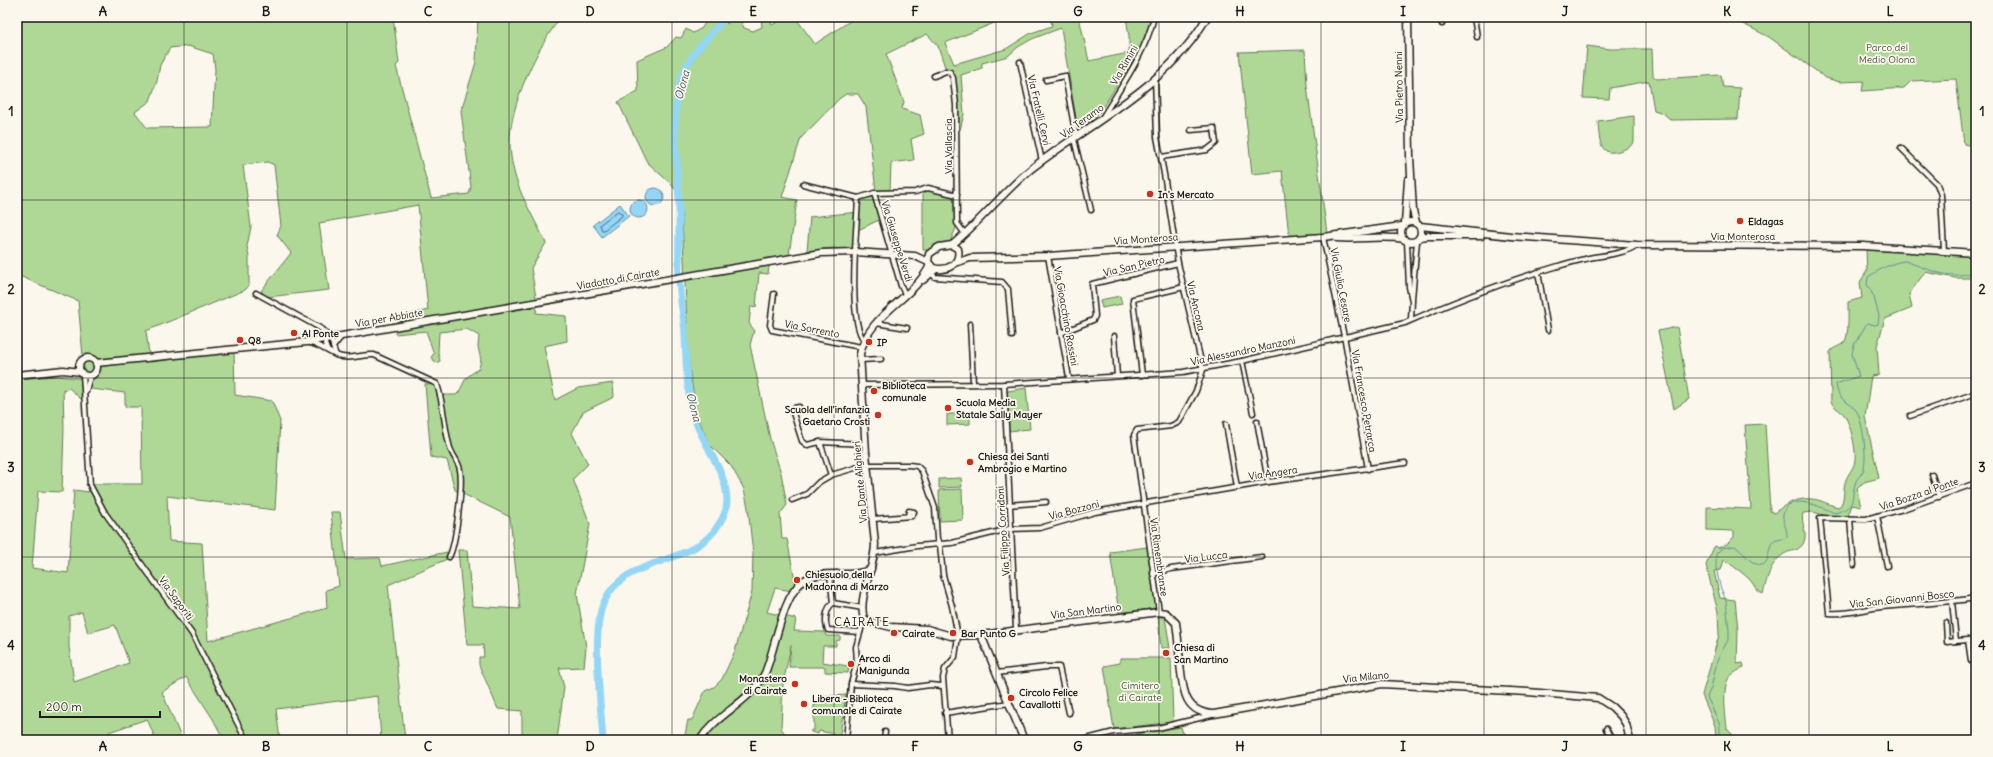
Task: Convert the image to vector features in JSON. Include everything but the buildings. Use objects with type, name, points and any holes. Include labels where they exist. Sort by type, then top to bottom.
[{"type":"main road","name":"Via Teramo","points":[[952,245],[1030,170],[1102,118],[1171,64],[1190,44],[1207,17]]},
{"type":"main road","name":"Via Pietro Nenni","points":[[1408,17],[1410,157],[1413,211],[1418,224],[1418,239]]},
{"type":"main road","name":"Via Pietro Nenni","points":[[1405,240],[1401,231],[1404,224],[1410,157]]},
{"type":"main road","name":"Via Monterosa","points":[[958,255],[970,258],[1048,256],[1323,237],[1404,224],[1418,224],[1511,236],[1637,245],[1863,246],[1974,253]]},
{"type":"main road","name":"Via Teramo","points":[[958,255],[964,235]]},
{"type":"main road","name":"Via Monterosa","points":[[1323,237],[1363,239],[1394,237],[1405,240],[1418,239],[1427,236],[1511,236]]},
{"type":"main road","points":[[952,245],[958,255],[946,268],[934,271],[929,263],[921,258],[893,254],[929,254],[939,247],[952,245]]},
{"type":"main road","name":"Viadotto di Cairate","points":[[470,314],[821,253],[855,252],[893,254]]},
{"type":"main road","points":[[929,254],[929,263]]},
{"type":"main road","name":"Via Dante Alighieri","points":[[862,608],[875,553],[865,444],[860,360],[861,347],[876,323],[925,276],[929,263]]},
{"type":"main road","name":"Via Dante Alighieri","points":[[916,283],[934,271]]},
{"type":"main road","name":"Via per Abbiate","points":[[80,363],[88,358],[97,366],[120,361],[307,342],[470,314]]},
{"type":"main road","points":[[63,370],[80,363],[82,373]]},
{"type":"main road","points":[[17,375],[63,370],[90,376],[97,366]]},
{"type":"main road","points":[[700,740],[706,730],[744,699],[765,673],[788,603],[799,584],[814,576],[860,572],[871,569]]},
{"type":"main road","points":[[860,572],[868,579]]},
{"type":"main road","points":[[862,608],[864,619]]},
{"type":"main road","points":[[1159,612],[1166,613],[1176,623],[1184,692],[1192,706],[1200,712]]},
{"type":"main road","name":"Via San Martino","points":[[864,619],[891,627],[927,629],[958,636],[981,635],[1016,629],[1159,612]]},
{"type":"main road","points":[[981,635],[1024,740]]},
{"type":"main road","name":"Via Milano","points":[[1200,712],[1214,714],[1364,686],[1403,684],[1594,697],[1606,702],[1617,712],[1626,724],[1630,739]]},
{"type":"street","name":"Via Rimini","points":[[1102,118],[1142,50],[1150,34],[1154,17]]},
{"type":"street","points":[[1442,17],[1442,24]]},
{"type":"street","points":[[1474,17],[1477,36]]},
{"type":"street","name":"Via Fratelli Cervi","points":[[1020,62],[1042,161]]},
{"type":"street","name":"Via Vallascia","points":[[934,76],[950,72],[953,78],[956,105],[958,225],[964,235]]},
{"type":"street","points":[[1046,80],[1065,76],[1075,138],[1091,210]]},
{"type":"street","name":"Via Ancona","points":[[1155,78],[1157,137],[1177,246],[1178,263],[1203,370]]},
{"type":"street","points":[[1161,157],[1207,150],[1216,143],[1214,128],[1191,130]]},
{"type":"street","points":[[1901,148],[1937,184],[1941,195],[1944,251]]},
{"type":"street","points":[[802,184],[858,198],[874,193],[915,192],[933,188],[957,195]]},
{"type":"street","name":"Via Giuseppe Verdi","points":[[874,193],[893,254],[901,286],[905,294]]},
{"type":"street","points":[[858,198],[853,271],[856,316],[860,336],[864,340]]},
{"type":"street","name":"Via Giulio Cesare","points":[[1323,237],[1343,337]]},
{"type":"street","points":[[1411,319],[1418,239]]},
{"type":"street","points":[[1405,240],[1409,287],[1412,301]]},
{"type":"street","name":"Via Alessandro Manzoni","points":[[862,385],[1004,384],[1069,378],[1142,375],[1203,370],[1405,323],[1411,319],[1433,312],[1460,299],[1538,272],[1583,259],[1628,250],[1637,245]]},
{"type":"street","name":"Via Gioacchino Rossini","points":[[1048,256],[1069,378]]},
{"type":"street","name":"Via San Pietro","points":[[1061,333],[1093,320],[1095,316],[1092,284],[1178,263]]},
{"type":"street","points":[[934,271],[935,277],[1002,282],[1008,289],[1012,336]]},
{"type":"street","points":[[1538,272],[1548,330]]},
{"type":"street","points":[[1142,375],[1132,299],[1184,287]]},
{"type":"street","points":[[256,293],[323,330],[327,339],[332,342],[336,355]]},
{"type":"street","name":"Via Sorrento","points":[[774,294],[770,325],[772,330],[861,347]]},
{"type":"street","points":[[876,323],[907,328]]},
{"type":"street","points":[[970,324],[972,384]]},
{"type":"street","points":[[323,330],[327,339],[325,344],[328,350]]},
{"type":"street","points":[[333,347],[341,336]]},
{"type":"street","points":[[1114,336],[1117,376]]},
{"type":"street","name":"Via Francesco Petrarca","points":[[1343,337],[1368,469]]},
{"type":"street","points":[[307,342],[316,344],[342,357],[366,354],[374,355],[437,384],[449,446],[453,458],[460,467],[461,478],[454,536],[449,558]]},
{"type":"street","points":[[860,360],[881,359]]},
{"type":"street","points":[[1242,361],[1252,413]]},
{"type":"street","name":"Via Rimembranze","points":[[1159,612],[1143,504],[1135,433],[1146,429],[1171,426],[1179,422],[1196,391],[1203,370]]},
{"type":"street","points":[[82,373],[85,393]]},
{"type":"street","points":[[85,393],[90,376]]},
{"type":"street","name":"Via Filippo Corridoni","points":[[1004,384],[1008,505],[1016,629]]},
{"type":"street","name":"Via Saporiti","points":[[85,393],[88,471],[90,485],[104,513],[192,634],[246,740]]},
{"type":"street","points":[[1910,416],[1976,393]]},
{"type":"street","points":[[799,407],[794,408],[793,413],[802,441],[807,445],[820,442],[865,444]]},
{"type":"street","points":[[1257,421],[1268,482]]},
{"type":"street","points":[[1226,424],[1237,487]]},
{"type":"street","points":[[820,442],[831,476]]},
{"type":"street","name":"Via Angera","points":[[1143,504],[1268,482],[1405,463]]},
{"type":"street","points":[[792,500],[807,494],[819,482],[831,476],[868,465],[917,466],[922,471],[935,508],[936,532],[940,545],[943,575],[952,606],[958,636],[955,657],[945,669],[942,686],[948,740]]},
{"type":"street","points":[[1932,475],[1939,497]]},
{"type":"street","name":"Via Bozza al Ponte","points":[[1829,613],[1820,518],[1866,519],[1939,497],[1976,483]]},
{"type":"street","points":[[1008,505],[1046,502]]},
{"type":"street","name":"Via Bozzoni","points":[[875,553],[917,546],[940,545],[1010,529],[1040,528],[1095,512],[1143,504]]},
{"type":"street","points":[[873,519],[908,516]]},
{"type":"street","points":[[1877,516],[1887,566]]},
{"type":"street","points":[[1850,519],[1854,565]]},
{"type":"street","name":"Via Lucca","points":[[1153,574],[1171,569],[1262,557]]},
{"type":"street","points":[[830,575],[833,603],[827,611],[826,627],[828,630],[860,632]]},
{"type":"street","name":"Via San Giovanni Bosco","points":[[1829,613],[1839,614],[1879,608],[1976,598]]},
{"type":"street","points":[[1952,601],[1956,641]]},
{"type":"street","points":[[833,603],[862,608]]},
{"type":"street","points":[[846,740],[851,684],[857,662],[856,647],[864,619]]},
{"type":"street","points":[[1946,623],[1947,642],[1968,640],[1971,661]]},
{"type":"street","points":[[997,673],[1059,667],[1069,714]]},
{"type":"street","points":[[851,684],[908,688],[930,685],[942,686]]},
{"type":"street","points":[[945,713],[1009,703]]},
{"type":"street","points":[[1197,718],[1200,712]]},
{"type":"street","points":[[1083,740],[1114,732],[1158,728],[1214,714]]},
{"type":"street","points":[[1606,729],[1612,740]]},
{"type":"street","points":[[884,732],[884,740]]},
{"type":"street","points":[[1616,740],[1630,739]]},
{"type":"green space","points":[[17,17],[393,17],[399,63],[396,66],[431,198],[469,194],[471,187],[461,111],[476,62],[478,17],[561,17],[543,44],[526,77],[514,111],[510,143],[511,157],[519,187],[546,243],[531,268],[537,303],[536,313],[566,316],[567,341],[544,346],[555,400],[578,388],[613,383],[614,397],[583,412],[572,433],[588,464],[573,479],[590,524],[577,594],[586,647],[584,667],[559,668],[564,687],[557,740],[522,740],[522,711],[498,709],[479,665],[479,657],[484,657],[483,645],[467,645],[458,550],[467,550],[472,606],[520,609],[510,517],[455,490],[447,460],[431,457],[425,384],[435,384],[439,395],[456,395],[466,378],[479,368],[481,360],[478,347],[479,336],[467,329],[439,332],[438,352],[440,361],[436,363],[431,357],[434,354],[426,331],[395,334],[399,317],[428,310],[418,205],[319,223],[329,290],[267,297],[261,291],[291,253],[277,235],[281,226],[274,165],[268,162],[243,165],[251,227],[247,246],[249,257],[249,286],[245,290],[146,331],[150,362],[234,351],[235,395],[272,401],[280,421],[275,510],[167,496],[169,541],[202,543],[208,641],[327,608],[326,590],[339,586],[331,512],[340,512],[346,559],[380,558],[382,566],[447,552],[447,559],[388,585],[405,740],[381,740],[378,696],[276,709],[280,740],[224,740],[213,719],[186,677],[162,692],[182,740],[156,740],[147,719],[109,732],[102,740],[17,740],[17,379],[57,376],[85,379],[78,301],[17,275]],"holes":[[[188,46],[213,54],[215,69],[212,127],[147,128],[135,112],[150,101],[157,81],[160,65],[170,48]],[[69,388],[83,401],[82,388],[125,393],[125,407],[141,407],[142,484],[86,484],[89,492],[74,490],[68,573],[32,568],[38,491],[62,492],[64,428],[63,389],[66,390]],[[82,612],[88,633],[115,625],[129,663],[74,682],[69,647],[69,616]]]},
{"type":"green space","points":[[708,17],[727,17],[727,24],[732,17],[739,17],[744,28],[753,31],[762,27],[761,17],[769,17],[772,25],[787,17],[795,17],[815,44],[856,17],[1009,17],[945,43],[954,64],[1006,49],[1031,33],[1052,26],[1050,17],[1079,17],[1089,61],[1129,53],[1129,36],[1126,17],[1152,17],[1139,51],[1099,113],[1078,130],[1061,28],[1032,39],[1018,47],[1008,56],[982,63],[982,68],[961,75],[964,114],[960,130],[956,129],[954,78],[946,70],[938,46],[927,34],[886,54],[904,102],[902,109],[920,115],[924,134],[911,139],[914,160],[891,163],[890,192],[876,191],[866,107],[858,94],[846,94],[840,98],[801,138],[782,197],[797,200],[789,255],[770,259],[768,274],[759,273],[756,307],[751,306],[749,323],[754,330],[750,345],[770,439],[781,473],[787,505],[780,514],[782,539],[787,539],[796,586],[792,591],[775,588],[767,612],[796,619],[794,631],[825,632],[826,636],[840,636],[840,640],[836,641],[836,646],[823,646],[822,662],[849,666],[848,673],[825,672],[825,667],[789,667],[791,645],[783,684],[781,728],[789,740],[684,740],[688,720],[692,720],[705,691],[714,687],[722,679],[735,651],[752,592],[753,554],[748,508],[744,489],[731,466],[709,444],[697,415],[689,367],[681,197],[671,184],[647,162],[618,102],[638,91],[637,60],[667,47],[676,37],[681,38],[686,29],[693,33],[702,28]]},
{"type":"green space","name":"Parco del Medio Olona","points":[[1736,17],[1976,17],[1976,147],[1964,144],[1956,79],[1911,81],[1904,88],[1862,91],[1864,81],[1840,82],[1826,78],[1769,37],[1737,21]]},
{"type":"green space","points":[[1587,46],[1610,49],[1652,49],[1653,76],[1657,79],[1721,75],[1723,87],[1740,88],[1738,119],[1671,120],[1663,113],[1654,110],[1649,81],[1610,88],[1609,99],[1583,98]]},
{"type":"green space","points":[[1305,50],[1307,86],[1327,233],[1289,236],[1282,171],[1252,174],[1239,52]]},
{"type":"green space","points":[[1634,116],[1634,143],[1620,151],[1609,152],[1605,150],[1600,142],[1598,121]]},
{"type":"green space","points":[[932,190],[955,198],[956,228],[950,242],[934,245],[927,250],[923,250],[923,191]]},
{"type":"green space","points":[[873,194],[879,220],[858,230],[857,250],[833,248],[807,251],[810,217],[859,212],[860,199]]},
{"type":"green space","points":[[1866,250],[1976,255],[1976,278],[1955,278],[1925,272],[1909,294],[1912,308],[1885,319],[1877,346],[1879,375],[1871,376],[1865,417],[1879,478],[1864,482],[1857,489],[1861,507],[1852,505],[1848,516],[1827,516],[1813,512],[1803,513],[1802,517],[1805,540],[1798,549],[1784,554],[1775,562],[1770,571],[1763,594],[1745,575],[1724,560],[1721,570],[1714,571],[1720,598],[1735,600],[1738,630],[1737,664],[1743,663],[1744,667],[1730,676],[1727,681],[1725,694],[1727,729],[1738,740],[1716,740],[1715,726],[1702,695],[1719,635],[1718,612],[1706,565],[1714,547],[1716,546],[1718,548],[1727,544],[1734,537],[1734,531],[1707,530],[1707,507],[1751,509],[1745,425],[1765,424],[1770,511],[1774,513],[1790,503],[1802,499],[1814,499],[1839,507],[1841,505],[1844,486],[1855,462],[1855,449],[1850,427],[1845,416],[1833,405],[1831,401],[1830,352],[1845,341],[1848,323],[1848,302],[1862,298],[1860,282],[1867,271]]},
{"type":"green space","points":[[1120,296],[1122,304],[1102,308],[1100,300]]},
{"type":"green space","points":[[1677,327],[1689,399],[1674,409],[1658,331]]},
{"type":"green space","points":[[1026,388],[1030,429],[1008,431],[1008,391]]},
{"type":"green space","points":[[947,414],[970,414],[970,424],[947,425]]},
{"type":"green space","points":[[961,478],[962,487],[939,488],[939,479]]},
{"type":"green space","points":[[962,489],[963,520],[940,521],[939,490]]},
{"type":"green space","points":[[1147,547],[1156,608],[1119,613],[1110,552]]},
{"type":"green space","points":[[1158,617],[1165,617],[1170,648],[1161,648]]},
{"type":"green space","name":"Cimitero di Cairate","points":[[1120,658],[1171,658],[1173,722],[1114,729],[1104,666],[1120,663]]},
{"type":"green space","points":[[846,695],[839,740],[834,740],[835,734],[819,731],[818,734],[811,732],[811,730],[814,730],[814,705],[818,704],[818,697]]},
{"type":"green space","points":[[1181,727],[1185,740],[1137,740],[1136,734]]},
{"type":"water","points":[[655,188],[661,191],[664,197],[661,203],[655,206],[649,203],[646,197],[649,191]]},
{"type":"water","points":[[639,200],[645,203],[648,209],[645,215],[639,218],[633,215],[630,209],[633,203]]},
{"type":"water","points":[[620,204],[629,216],[602,237],[593,225]]},
{"type":"waterway","name":"Olona","points":[[603,740],[597,649],[600,614],[604,602],[614,587],[627,576],[693,548],[708,538],[720,522],[726,507],[726,490],[723,478],[697,425],[689,394],[685,333],[679,281],[679,202],[675,138],[676,106],[682,76],[695,52],[726,17]]},
{"type":"waterway","points":[[1720,740],[1720,725],[1707,697],[1711,688],[1717,661],[1729,638],[1726,601],[1720,586],[1716,568],[1716,554],[1722,548],[1735,546],[1754,563],[1760,565],[1764,564],[1768,558],[1773,542],[1787,537],[1783,515],[1786,508],[1791,503],[1806,503],[1835,513],[1847,508],[1850,505],[1857,479],[1863,471],[1865,458],[1864,439],[1858,414],[1855,409],[1842,399],[1838,393],[1836,384],[1859,376],[1852,354],[1854,345],[1867,323],[1875,325],[1878,324],[1879,316],[1874,297],[1867,284],[1868,277],[1890,265],[1905,261],[1937,272],[1961,275],[1970,273],[1976,262]]},
{"type":"place","name":"In's Mercato","points":[[1150,194]]},
{"type":"place","name":"Eldagas","points":[[1740,221]]},
{"type":"place","name":"Al Ponte","points":[[294,333]]},
{"type":"place","name":"Q8","points":[[240,340]]},
{"type":"place","name":"IP","points":[[869,342]]},
{"type":"place","name":"Biblioteca comunale","points":[[874,391]]},
{"type":"place","name":"Scuola Media Statale Sally Mayer","points":[[948,408]]},
{"type":"place","name":"Scuola dell'infanzia Gaetano Crosti","points":[[878,415]]},
{"type":"place","name":"Chiesa dei Santi Ambrogio e Martino","points":[[970,462]]},
{"type":"place","name":"Chiesuolo della Madonna di Marzo","points":[[797,580]]},
{"type":"place","name":"Cairate","points":[[894,633]]},
{"type":"place","name":"Bar Punto G","points":[[953,633]]},
{"type":"place","name":"Chiesa di San Martino","points":[[1166,653]]},
{"type":"place","name":"Arco di Manigunda","points":[[851,664]]},
{"type":"place","name":"Monastero di Cairate","points":[[795,684]]},
{"type":"place","name":"Circolo Felice Cavallotti","points":[[1011,698]]},
{"type":"place","name":"Libera - Biblioteca comunale di Cairate","points":[[804,704]]},
{"type":"district","name":"CAIRATE","points":[[862,621]]}]
